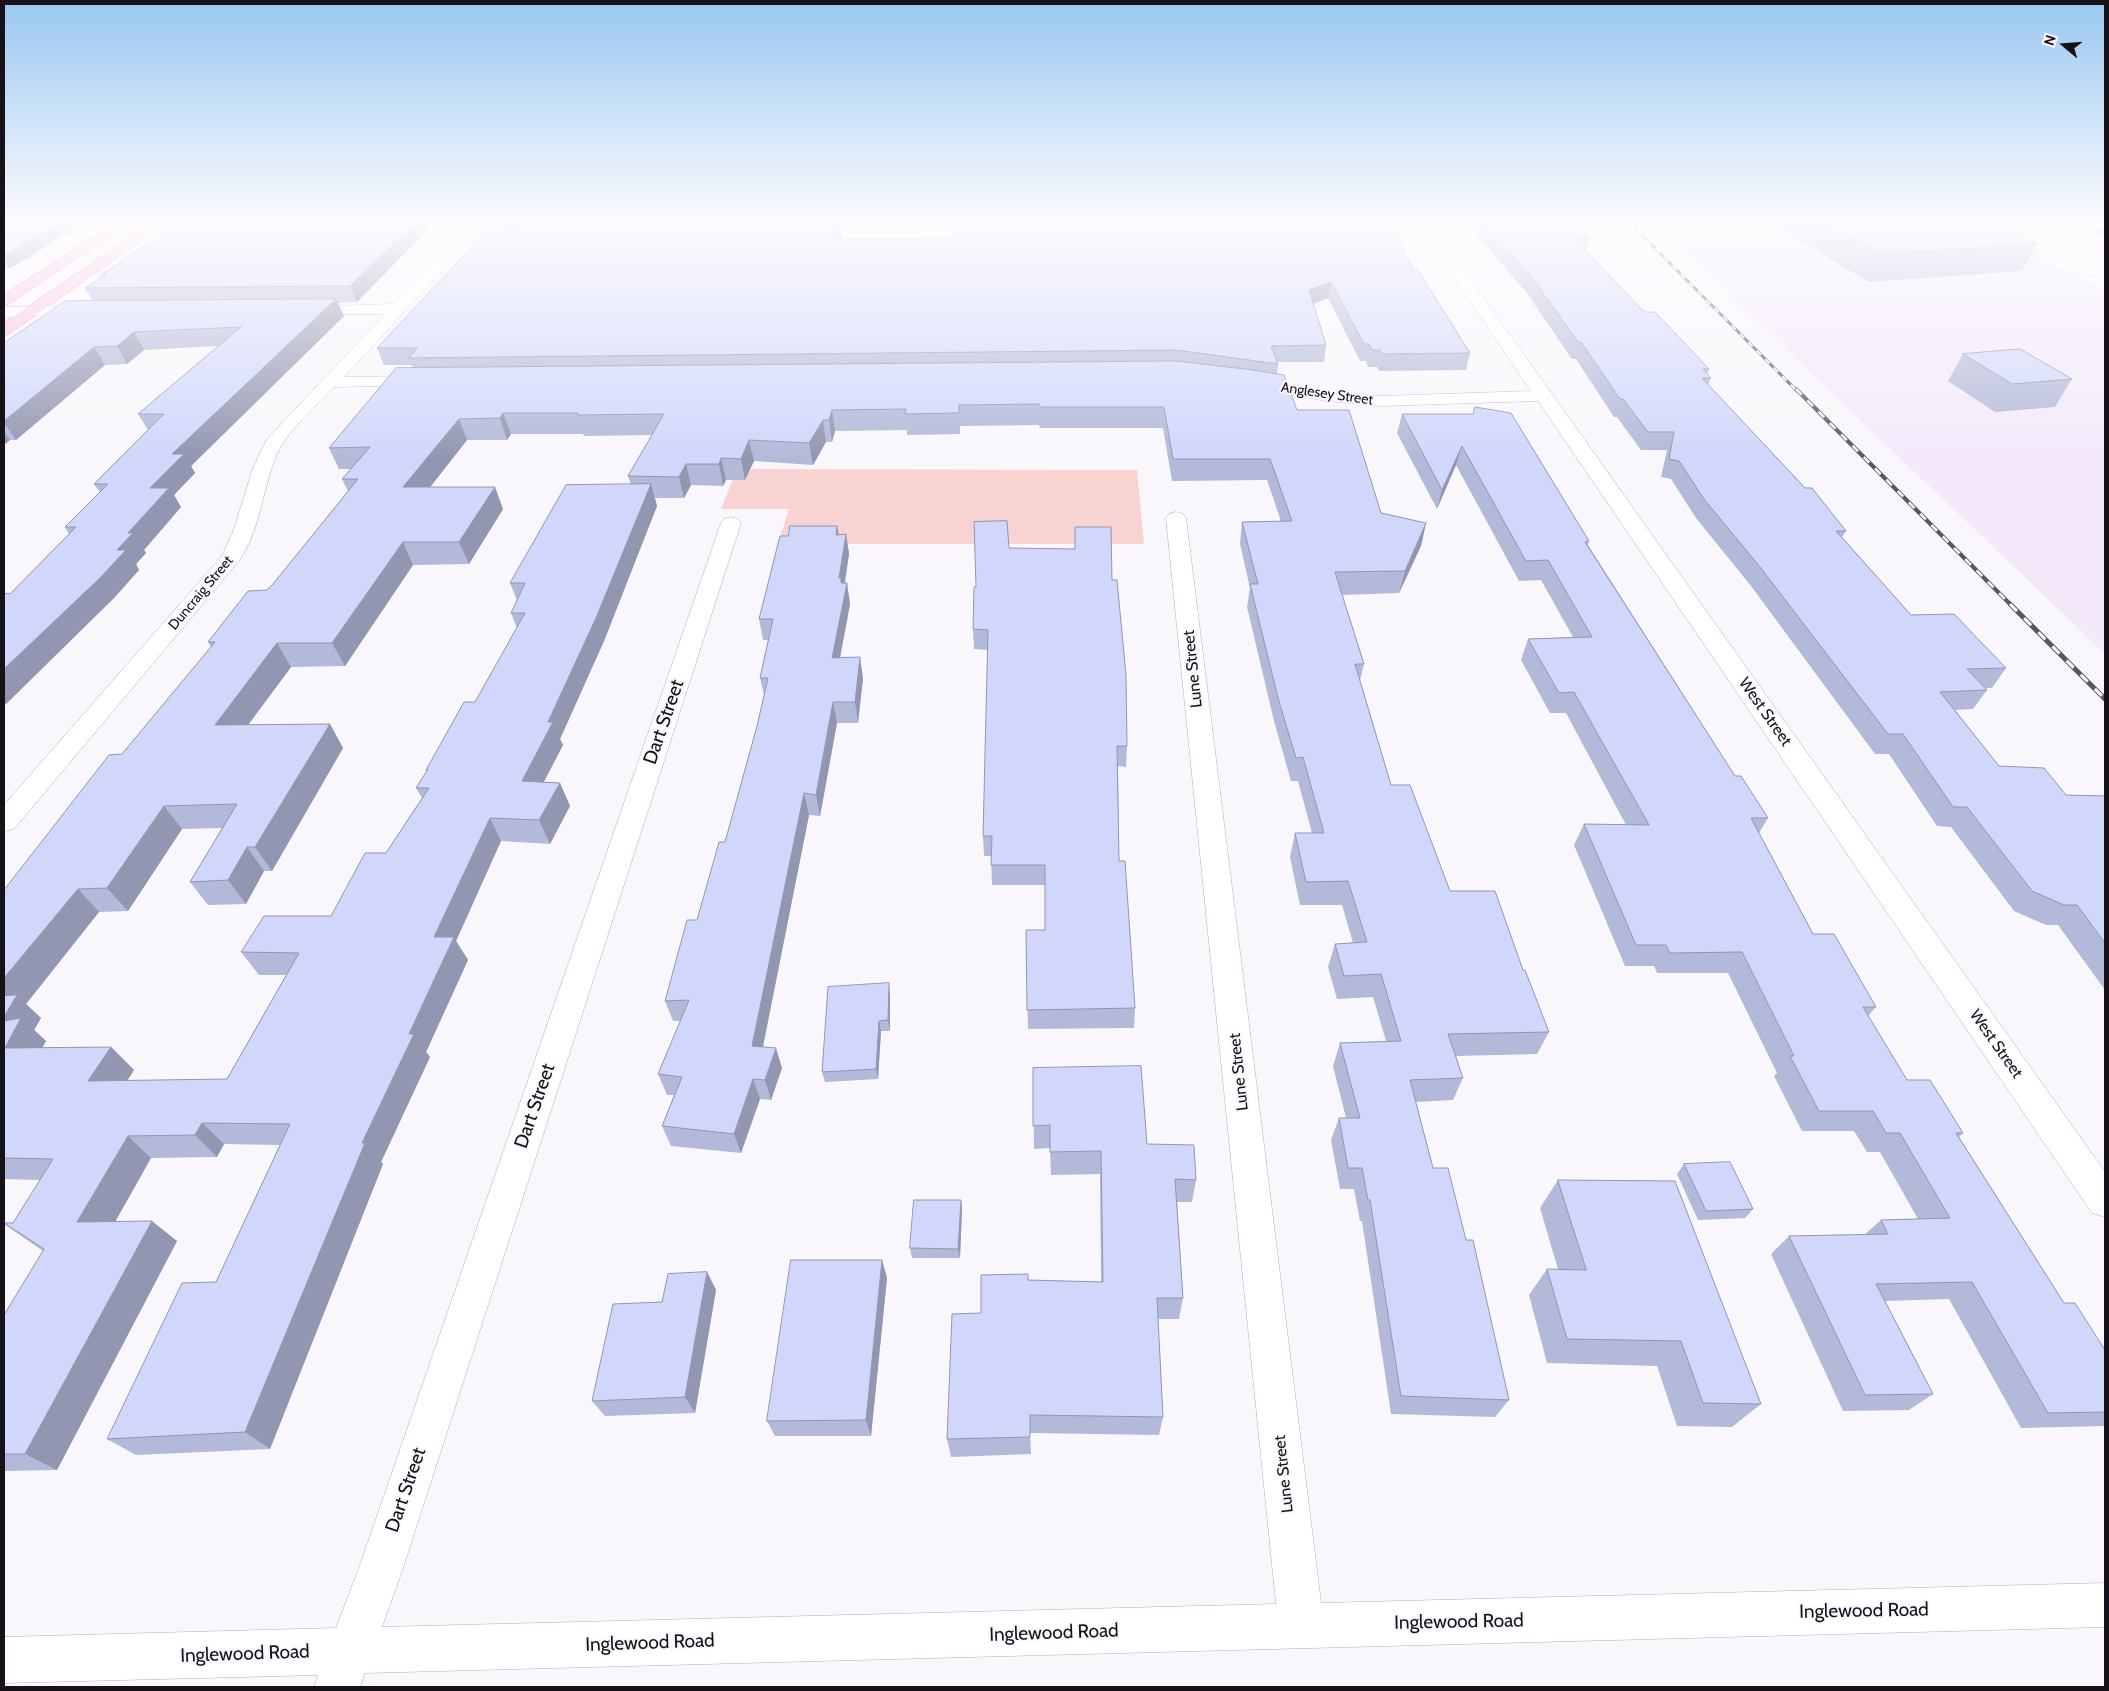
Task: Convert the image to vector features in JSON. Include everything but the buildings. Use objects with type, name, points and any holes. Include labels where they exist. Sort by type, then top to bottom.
[{"type":"highway","points":[[4,330],[45,302]]},
{"type":"street","name":"Duncraig Street","points":[[4,822],[231,558],[241,542],[267,453],[276,439],[405,302]]},
{"type":"street","name":"West Street","points":[[1479,302],[2105,1201]]},
{"type":"street","points":[[290,310],[398,309]]},
{"type":"street","points":[[4,312],[105,311]]},
{"type":"street","name":"Anglesey Street","points":[[1238,380],[1354,400],[1381,401],[1545,396]]},
{"type":"street","points":[[331,382],[439,381]]},
{"type":"street","name":"Lune Street","points":[[1176,518],[1301,1626]]},
{"type":"street","name":"Dart Street","points":[[344,1669],[381,1568],[730,523]]},
{"type":"street","name":"Inglewood Road","points":[[4,1660],[344,1669],[1301,1626],[2105,1605]]},
{"type":"shaded area","points":[[1737,302],[2105,302],[2105,654]]},
{"type":"shaded area","points":[[737,469],[1137,470],[1144,544],[778,544],[789,509],[721,509]]},
{"type":"railway","points":[[1708,302],[1797,391]]},
{"type":"railway","points":[[1796,389],[2011,605]]},
{"type":"railway","points":[[2011,605],[2105,699]]}]
